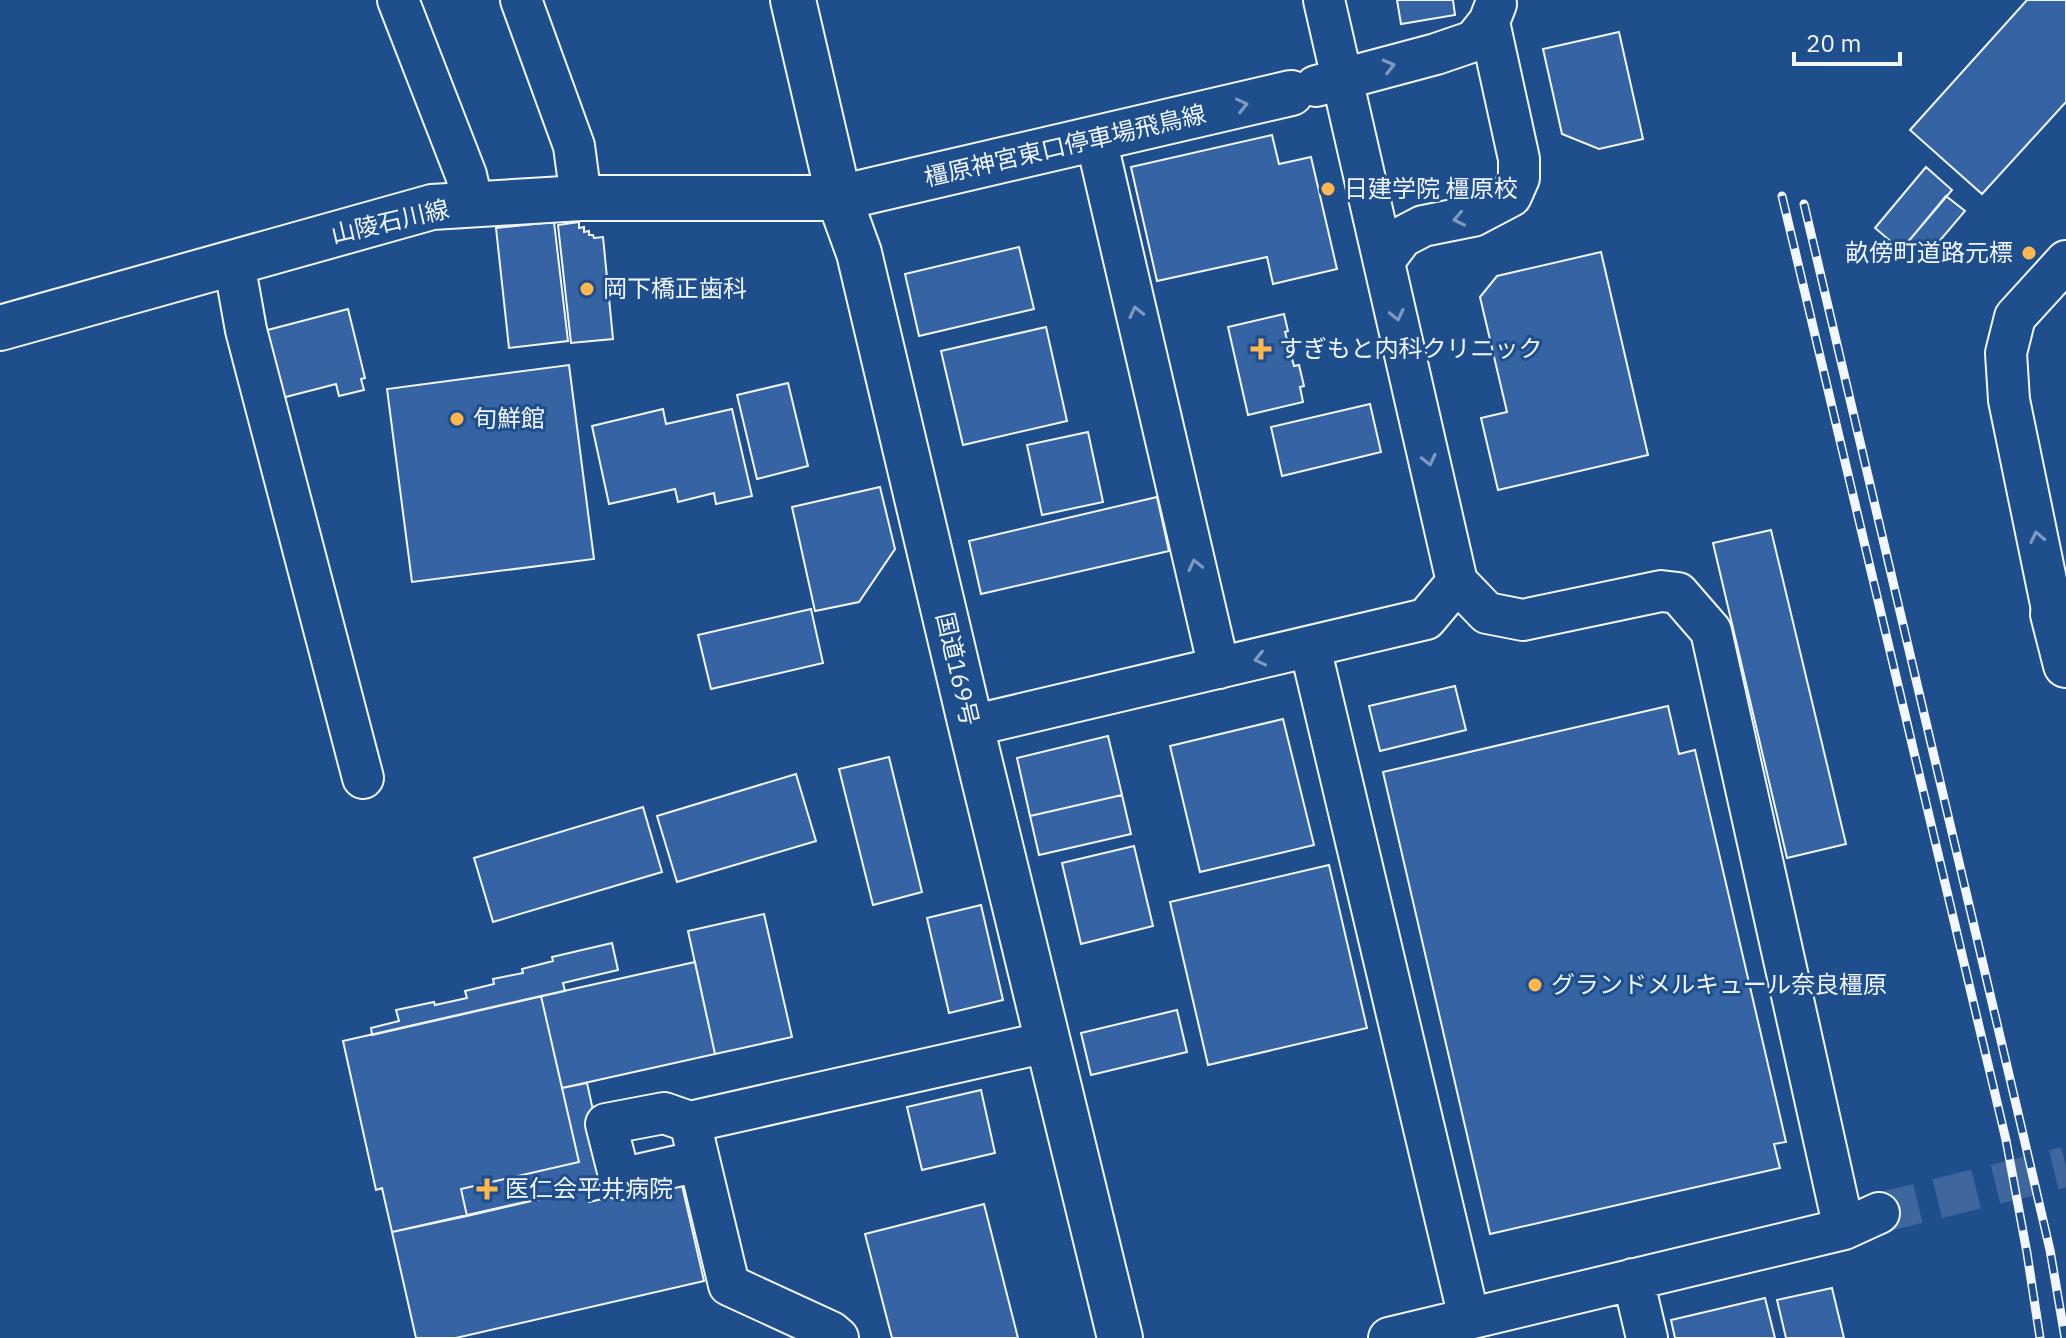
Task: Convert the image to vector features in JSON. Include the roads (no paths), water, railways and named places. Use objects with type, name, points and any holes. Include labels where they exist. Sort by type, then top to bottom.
[{"type":"main road","name":"国道169号","points":[[793,0],[839,198],[859,253],[1120,1338]]},
{"type":"main road","name":"橿原神宮東口停車場飛鳥線","points":[[839,198],[1291,93]]},
{"type":"main road","name":"山陵石川線","points":[[0,328],[432,207],[581,198],[839,198]]},
{"type":"main road","points":[[2060,612],[2066,665]]},
{"type":"street","points":[[398,0],[466,175],[473,205]]},
{"type":"street","points":[[521,0],[574,146],[581,198]]},
{"type":"street","points":[[1324,0],[1457,582],[1487,613],[1523,620],[1661,591],[1678,593],[1711,631],[1861,1221],[1389,1338]]},
{"type":"street","points":[[1291,93],[1474,41],[1493,11]]},
{"type":"street","points":[[1384,261],[1402,237],[1423,226],[1473,216],[1511,196],[1519,178],[1519,159],[1504,95],[1493,11]]},
{"type":"street","points":[[1436,54],[1462,56],[1491,79],[1504,95]]},
{"type":"street","points":[[1291,93],[1353,130]]},
{"type":"street","points":[[1096,139],[1219,668]]},
{"type":"street","points":[[2060,612],[2009,400],[2006,353],[2015,317],[2066,261]]},
{"type":"street","points":[[234,263],[246,330],[363,778]]},
{"type":"street","points":[[971,726],[1426,619],[1457,582]]},
{"type":"street","points":[[1310,647],[1469,1318]]},
{"type":"street","points":[[699,1161],[620,1179],[606,1124],[664,1113],[690,1122],[1047,1042]]},
{"type":"street","points":[[690,1122],[729,1285],[838,1338]]},
{"type":"street","points":[[1633,1279],[1647,1338]]},
{"type":"tunnel","points":[[1879,1213],[2066,1167]]},
{"type":"railway","points":[[1782,196],[2006,1140],[2040,1338]]},
{"type":"railway","points":[[1804,204],[2050,1250],[2065,1338]]},
{"type":"place","name":"日建学院 橿原校","points":[[1328,189]]},
{"type":"place","name":"畝傍町道路元標","points":[[2029,253]]},
{"type":"place","name":"岡下橋正歯科","points":[[587,289]]},
{"type":"place","name":"すぎもと内科クリニック","points":[[1261,349]]},
{"type":"place","name":"旬鮮館","points":[[457,419]]},
{"type":"place","name":"グランドメルキュール奈良橿原","points":[[1535,985]]},
{"type":"place","name":"医仁会平井病院","points":[[487,1189]]}]
